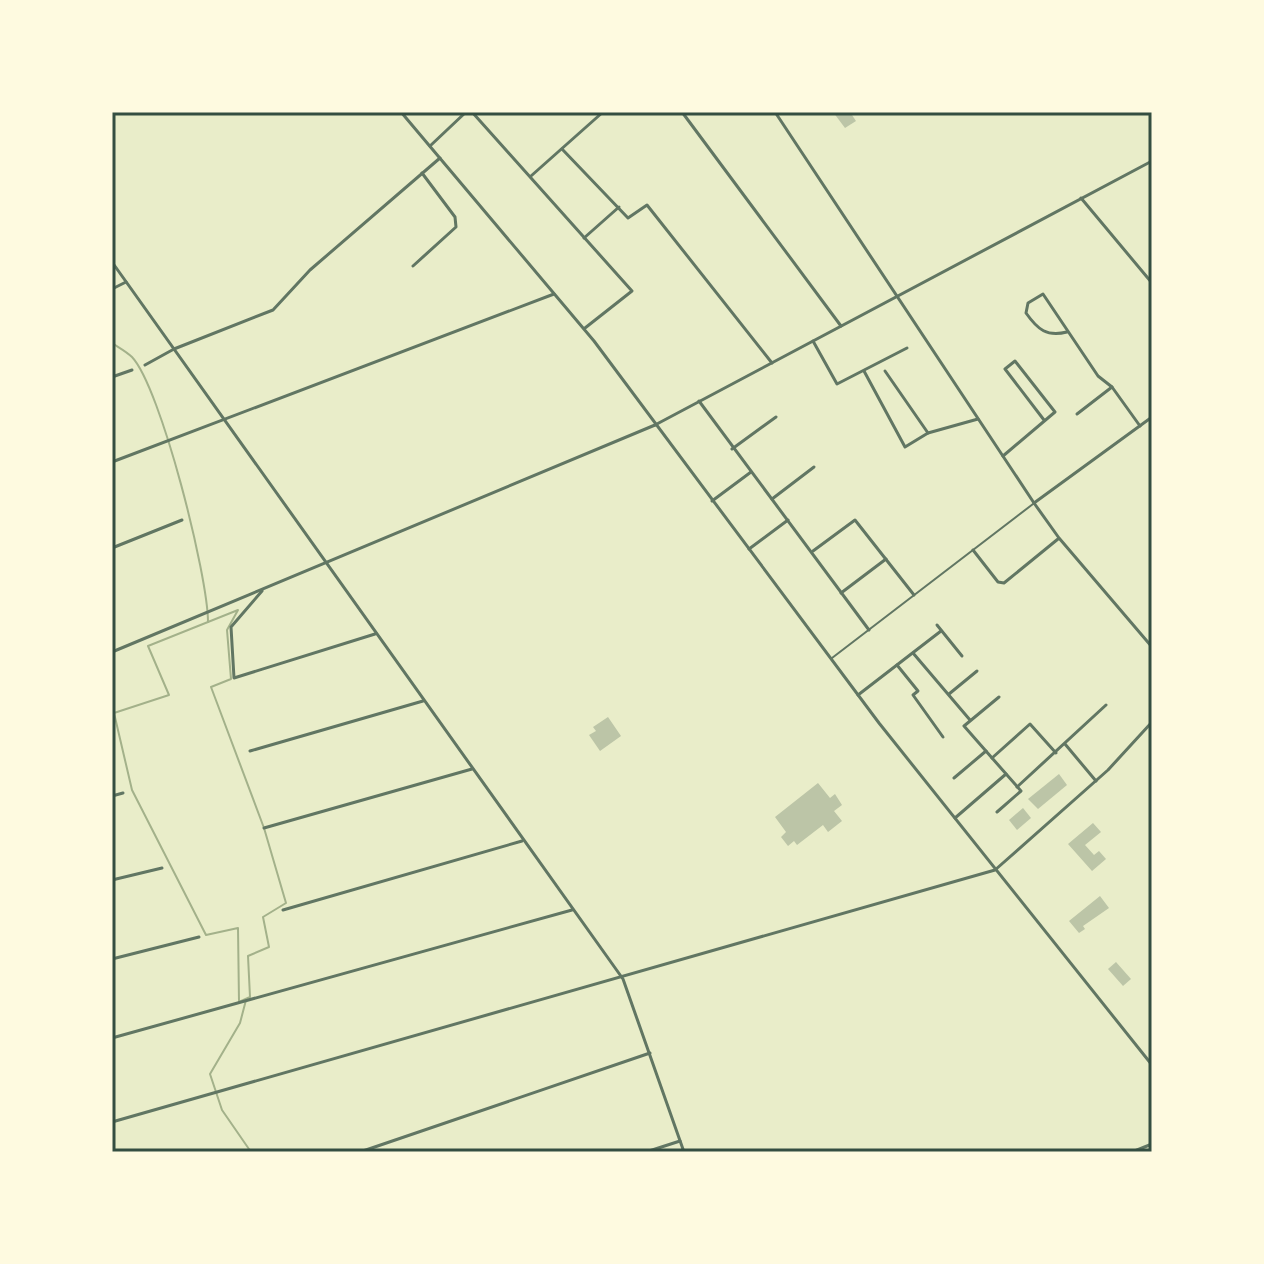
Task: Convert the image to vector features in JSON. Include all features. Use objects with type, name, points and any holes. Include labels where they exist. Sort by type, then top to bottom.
[{"type":"street","points":[[401,112],[584,329],[858,695],[1152,1065]]},
{"type":"street","points":[[430,146],[466,112]]},
{"type":"street","points":[[472,112],[632,291],[584,329]]},
{"type":"street","points":[[530,177],[603,112]]},
{"type":"street","points":[[682,112],[841,326]]},
{"type":"street","points":[[775,112],[895,298],[1034,503],[1059,538],[1152,647]]},
{"type":"street","points":[[562,149],[628,218],[647,205],[772,363]]},
{"type":"street","points":[[145,365],[174,349],[273,310],[310,270],[440,158]]},
{"type":"street","points":[[112,652],[655,425],[1152,161]]},
{"type":"street","points":[[413,266],[456,227],[455,217],[422,173]]},
{"type":"street","points":[[1081,198],[1152,283]]},
{"type":"street","points":[[584,238],[619,207]]},
{"type":"street","points":[[112,262],[623,979],[684,1152]]},
{"type":"street","points":[[112,289],[126,282]]},
{"type":"street","points":[[112,462],[554,294]]},
{"type":"street","points":[[1067,332],[1047,333],[1037,329],[1026,313],[1028,303],[1043,294],[1098,376],[1112,387],[1140,426]]},
{"type":"street","points":[[813,341],[837,384],[907,348]]},
{"type":"street","points":[[1003,456],[1055,412],[1015,361],[1005,369],[1044,420]]},
{"type":"street","points":[[112,377],[132,370]]},
{"type":"street","points":[[864,371],[905,447],[928,433],[978,419]]},
{"type":"street","points":[[885,371],[928,433]]},
{"type":"street","points":[[1077,414],[1112,387]]},
{"type":"street","points":[[699,401],[869,630]]},
{"type":"street","points":[[732,449],[776,417]]},
{"type":"street","points":[[831,659],[1152,417]]},
{"type":"street","points":[[772,499],[814,467]]},
{"type":"street","points":[[712,501],[751,472]]},
{"type":"street","points":[[112,548],[182,520]]},
{"type":"street","points":[[749,550],[788,520]]},
{"type":"street","points":[[812,552],[855,520],[914,595]]},
{"type":"street","points":[[973,550],[998,582],[1004,583],[1059,538]]},
{"type":"street","points":[[841,593],[886,559]]},
{"type":"street","points":[[262,591],[231,627],[234,678],[375,634]]},
{"type":"street","points":[[937,625],[962,656]]},
{"type":"street","points":[[858,695],[941,631]]},
{"type":"street","points":[[913,653],[971,721]]},
{"type":"street","points":[[897,665],[918,691],[913,695],[920,708],[943,737]]},
{"type":"street","points":[[949,694],[977,671]]},
{"type":"street","points":[[997,812],[1021,791],[964,726],[999,697]]},
{"type":"street","points":[[250,751],[423,701]]},
{"type":"street","points":[[1017,787],[1106,705]]},
{"type":"street","points":[[112,1122],[623,979],[995,870],[1096,781],[1152,722]]},
{"type":"street","points":[[992,758],[1030,724],[1056,753]]},
{"type":"street","points":[[1064,744],[1096,781]]},
{"type":"street","points":[[954,778],[986,751]]},
{"type":"street","points":[[264,828],[472,769]]},
{"type":"street","points":[[954,819],[1006,774]]},
{"type":"street","points":[[112,796],[123,793]]},
{"type":"street","points":[[283,910],[523,840]]},
{"type":"street","points":[[112,880],[162,868]]},
{"type":"street","points":[[112,1038],[572,910]]},
{"type":"street","points":[[112,959],[199,937]]},
{"type":"street","points":[[360,1152],[650,1053]]},
{"type":"street","points":[[646,1152],[680,1141]]},
{"type":"street","points":[[1132,1152],[1152,1144]]},
{"type":"building","points":[[833,112],[850,112],[856,121],[845,128]]},
{"type":"building","points":[[608,717],[621,736],[600,751],[589,735],[596,731],[593,727]]},
{"type":"building","points":[[1059,774],[1067,785],[1038,809],[1028,799]]},
{"type":"building","points":[[818,783],[830,798],[835,794],[842,805],[834,811],[842,821],[828,832],[823,825],[797,845],[794,841],[788,846],[781,837],[786,832],[775,817]]},
{"type":"building","points":[[1023,808],[1031,818],[1017,830],[1009,820]]},
{"type":"building","points":[[1093,823],[1101,832],[1085,845],[1094,855],[1099,851],[1106,859],[1092,871],[1068,844]]},
{"type":"building","points":[[1100,896],[1109,908],[1083,926],[1085,929],[1079,933],[1069,921]]},
{"type":"building","points":[[1116,962],[1131,979],[1123,986],[1108,969]]},
{"type":"waterway","points":[[112,343],[132,357],[144,375],[169,442],[192,526],[208,622]]},
{"type":"waterway","points":[[238,610],[227,630],[231,679],[211,687],[264,828],[286,903],[263,917],[269,947],[248,956],[250,997],[239,1002],[238,928],[206,935],[132,790],[114,713],[169,695],[148,646],[238,610]]},
{"type":"waterway","points":[[246,1000],[240,1023],[210,1074],[222,1110],[251,1152]]}]
